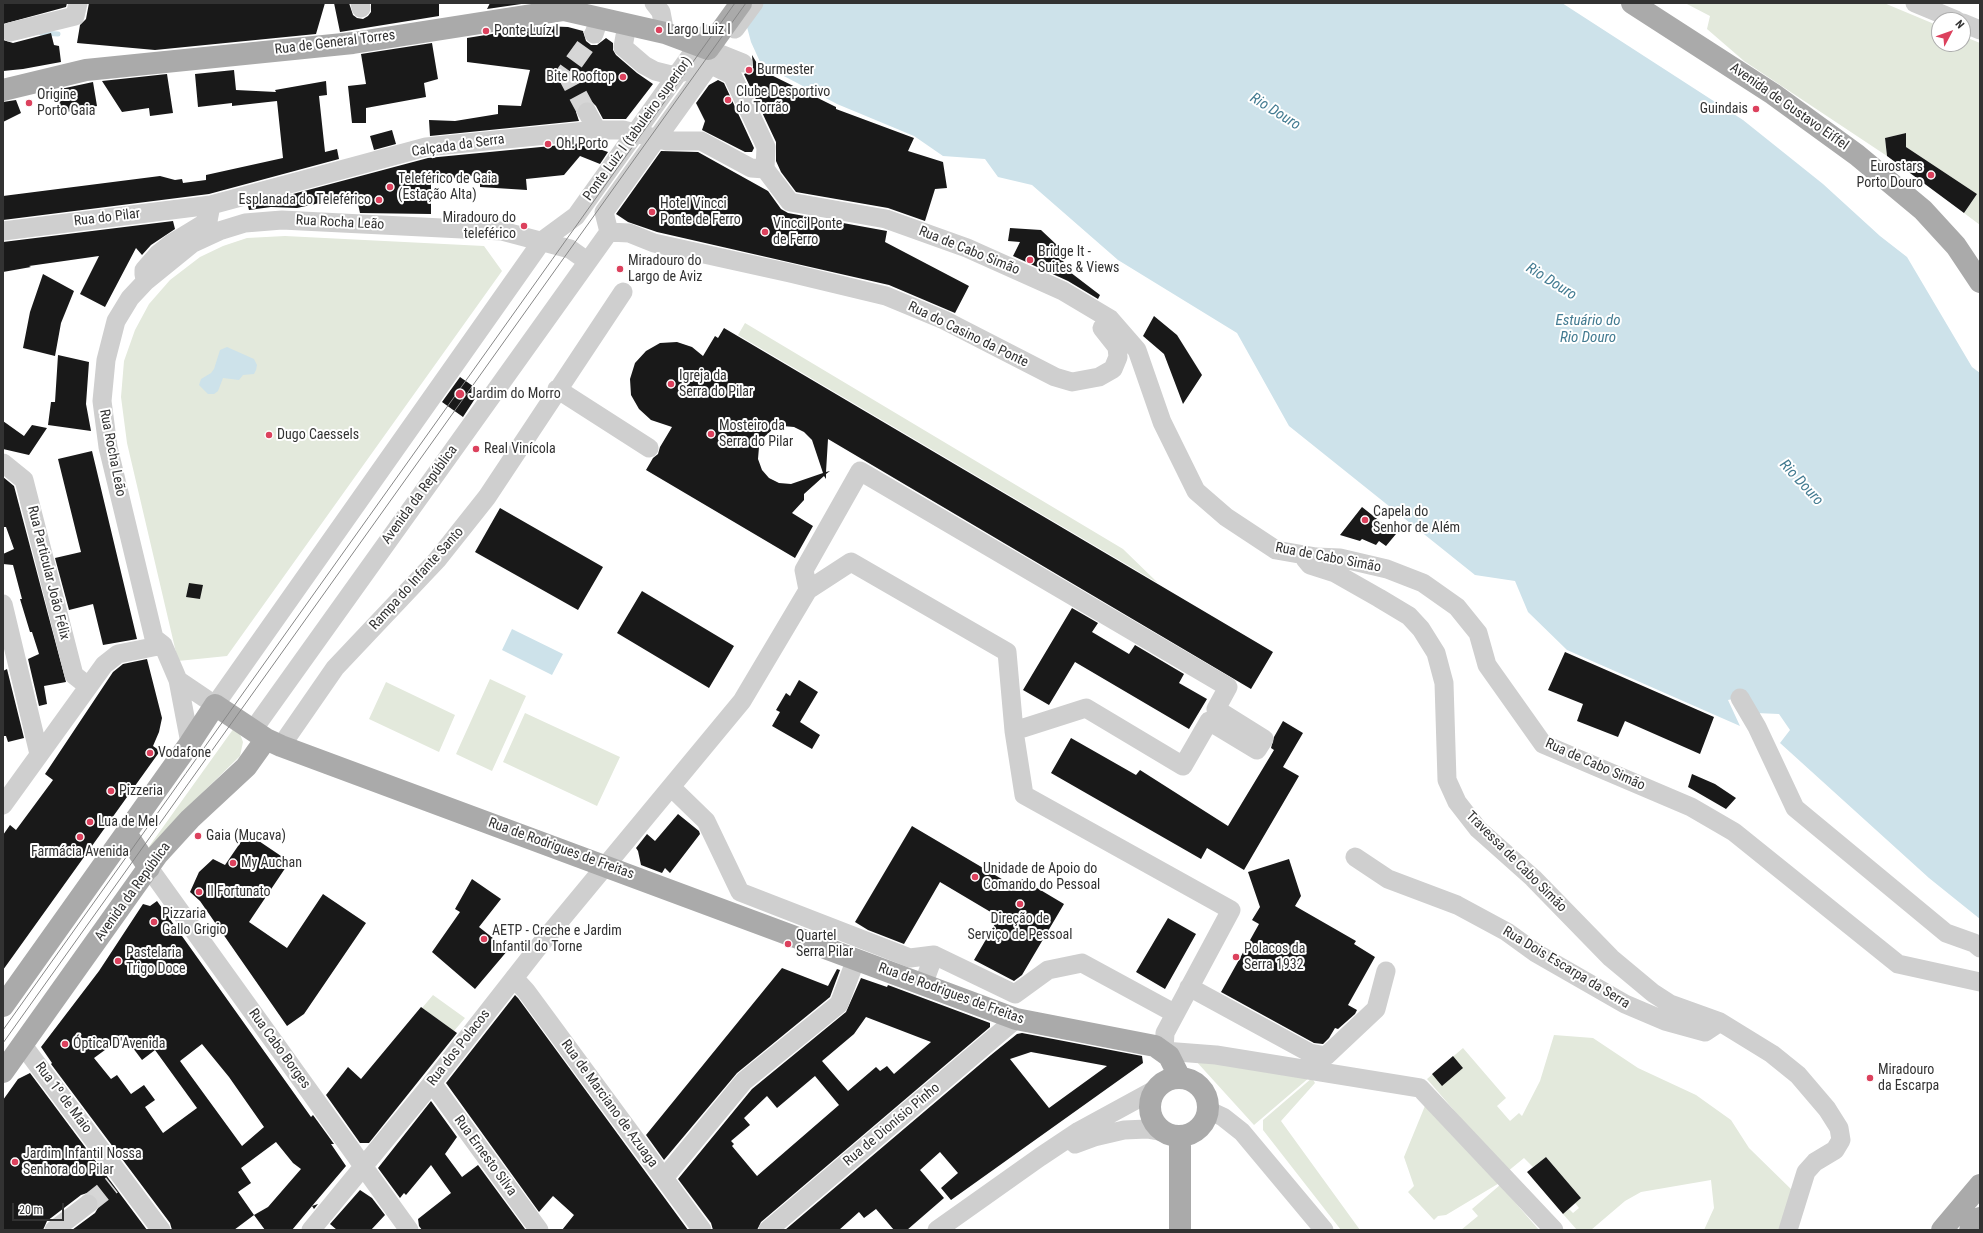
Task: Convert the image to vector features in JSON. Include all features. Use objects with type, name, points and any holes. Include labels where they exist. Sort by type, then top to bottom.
[{"type":"main road","points":[[665,34],[713,42],[741,3]]},
{"type":"main road","name":"Avenida de Gustavo Eiffel","points":[[1632,3],[1773,94],[1857,155],[1924,210],[1956,246],[1980,282]]},
{"type":"main road","name":"Rua de General Torres","points":[[3,90],[86,70],[353,43],[564,10],[597,27],[627,25],[665,34]]},
{"type":"main road","points":[[3,1006],[190,743],[215,705],[267,738]]},
{"type":"main road","name":"Rua de Rodrigues de Freitas","points":[[267,738],[1016,1019],[1155,1046],[1164,1051]]},
{"type":"main road","name":"Avenida da República","points":[[3,1072],[158,854],[190,819],[246,767],[267,738]]},
{"type":"main road","points":[[126,833],[149,868]]},
{"type":"main road","points":[[1164,1051],[1175,1064],[1180,1078]]},
{"type":"main road","points":[[1180,1078],[1197,1085],[1203,1092],[1208,1110],[1202,1125],[1188,1135],[1172,1134],[1157,1126],[1152,1117],[1150,1108],[1151,1098],[1156,1090],[1171,1079],[1180,1078]]},
{"type":"main road","points":[[1172,1134],[1180,1230]]},
{"type":"main road","points":[[1942,1230],[1980,1185]]},
{"type":"main road","points":[[1970,1230],[1980,1218]]},
{"type":"street","points":[[10,32],[75,16],[78,3]]},
{"type":"street","points":[[654,3],[661,12],[665,34]]},
{"type":"street","name":"Ponte Luiz I (tabuleiro superior)","points":[[542,241],[576,216],[728,3]]},
{"type":"street","name":"Ponte Luiz I (tabuleiro superior)","points":[[609,232],[604,212],[754,3]]},
{"type":"street","points":[[1915,3],[1937,12]]},
{"type":"street","points":[[627,25],[623,46],[644,65],[656,71],[671,75],[711,66],[732,75],[766,147],[765,169]]},
{"type":"street","points":[[713,42],[743,63]]},
{"type":"street","points":[[587,112],[597,130]]},
{"type":"street","name":"Calçada da Serra","points":[[211,205],[426,147],[597,130],[623,130],[667,141],[701,141],[751,168],[765,169]]},
{"type":"street","name":"Rua de Cabo Simão","points":[[765,169],[790,202],[886,219],[967,248],[1063,291],[1110,319],[1136,350],[1162,422],[1196,491],[1226,517],[1276,550],[1302,555],[1340,558],[1387,570],[1423,583],[1457,606],[1478,633],[1487,665],[1543,744],[1691,807],[1734,832],[1898,964],[1980,982]]},
{"type":"street","points":[[145,282],[144,270],[158,254],[172,243],[208,221],[211,205]]},
{"type":"street","name":"Rua do Pilar","points":[[3,231],[211,205]]},
{"type":"street","name":"Rua Rocha Leão","points":[[190,743],[178,680],[163,644],[154,638],[108,447],[102,401],[106,360],[116,321],[130,298],[145,282],[193,243],[219,231],[245,223],[282,220],[502,231],[542,241]]},
{"type":"street","name":"Rua do Casino da Ponte","points":[[609,232],[629,233],[654,244],[886,296],[944,320],[1056,377],[1072,382],[1099,377],[1113,369],[1118,357],[1117,347],[1097,323],[1086,306]]},
{"type":"street","name":"Avenida da República","points":[[267,738],[587,261],[609,232]]},
{"type":"street","points":[[178,680],[215,705],[542,241],[570,249],[587,261]]},
{"type":"street","name":"Rampa do Infante Santo","points":[[267,738],[437,560],[486,497],[545,406],[623,292]]},
{"type":"street","points":[[557,389],[649,448]]},
{"type":"street","name":"Rua Particular João Félix","points":[[3,463],[24,480],[74,675],[88,686]]},
{"type":"street","points":[[1014,732],[1086,708],[1183,766],[1209,721],[1257,750],[1264,739],[1216,709],[1228,688],[860,471],[804,570],[808,590],[851,562],[1008,652],[1014,732],[1024,795],[1231,910],[1174,1013],[1165,1033],[1164,1051]]},
{"type":"street","name":"Travessa de Cabo Simão","points":[[1302,555],[1310,565],[1335,573],[1409,616],[1421,630],[1436,653],[1444,683],[1447,780],[1457,802],[1478,828],[1533,878],[1611,958],[1653,993],[1670,1004],[1720,1022]]},
{"type":"street","name":"Rua dos Polacos","points":[[311,1230],[432,1083],[514,978],[742,700],[808,590]]},
{"type":"street","points":[[3,604],[39,754]]},
{"type":"street","points":[[3,804],[104,664],[118,654],[163,644]]},
{"type":"street","points":[[1740,698],[1756,727],[1795,808],[1946,933],[1974,943],[1980,948]]},
{"type":"street","points":[[671,787],[706,821],[740,892],[910,958],[934,955],[1015,994],[1048,970],[1082,963],[1174,1013]]},
{"type":"street","name":"Rua Dois Escarpa da Serra","points":[[1355,858],[1388,879],[1457,905],[1507,932],[1536,953],[1625,1004],[1665,1021],[1705,1032],[1720,1022]]},
{"type":"street","name":"Rua Cabo Borges","points":[[149,868],[408,1230]]},
{"type":"street","points":[[923,984],[934,955]]},
{"type":"street","points":[[664,1178],[744,1081],[839,1004],[856,959]]},
{"type":"street","points":[[1189,986],[1310,1053],[1326,1056],[1376,1009],[1386,971]]},
{"type":"street","name":"Rua de Marciano de Azuaga","points":[[514,978],[526,991],[702,1230]]},
{"type":"street","name":"Rua de Dionísio Pinho","points":[[768,1230],[1016,1019]]},
{"type":"street","points":[[1720,1022],[1772,1054],[1798,1075],[1827,1109],[1840,1128],[1841,1140],[1835,1150],[1815,1162],[1806,1172],[1788,1230]]},
{"type":"street","name":"Rua 1º de Maio","points":[[22,1044],[117,1181],[161,1230]]},
{"type":"street","name":"Rua de Rodrigues de Freitas","points":[[1164,1051],[1216,1055],[1312,1072],[1420,1088],[1554,1230]]},
{"type":"street","name":"Rua Ernesto Silva","points":[[432,1083],[539,1230]]},
{"type":"street","points":[[938,1230],[1040,1157],[1079,1132],[1156,1090]]},
{"type":"street","points":[[1208,1110],[1223,1116],[1242,1132],[1324,1230]]},
{"type":"street","points":[[1040,1157],[1094,1137],[1124,1130],[1147,1129],[1172,1134]]},
{"type":"street","points":[[54,1230],[88,1204]]},
{"type":"shaded area","points":[[1685,3],[1884,3],[1931,23],[1931,52],[1971,52],[1971,39],[1980,43],[1980,225],[1964,213],[1977,194],[1906,147],[1906,133],[1885,138],[1887,156],[1744,61],[1707,29],[1710,16]]},
{"type":"shaded area","name":"Jardim do Morro","points":[[285,236],[484,246],[502,271],[227,656],[178,661],[127,443],[121,397],[124,361],[135,330],[149,304],[170,280],[200,257],[223,246],[247,238]]},
{"type":"shaded area","points":[[745,323],[1123,549],[1158,583],[738,335]]},
{"type":"shaded area","points":[[490,679],[526,696],[492,771],[456,754]]},
{"type":"shaded area","points":[[386,682],[455,715],[439,752],[369,719]]},
{"type":"shaded area","points":[[525,713],[620,757],[597,806],[503,762]]},
{"type":"shaded area","points":[[234,728],[240,734],[243,742],[240,756],[195,800],[150,850],[148,848]]},
{"type":"shaded area","points":[[433,995],[465,1018],[454,1031],[422,1008]]},
{"type":"shaded area","points":[[1554,1035],[1593,1038],[1638,1068],[1696,1095],[1731,1120],[1749,1148],[1795,1193],[1782,1230],[1704,1230],[1714,1208],[1711,1180],[1641,1192],[1625,1201],[1591,1230],[1577,1230],[1563,1214],[1569,1209],[1573,1213],[1579,1208],[1575,1203],[1581,1198],[1546,1157],[1533,1167],[1524,1158],[1507,1172],[1427,1079],[1463,1048],[1506,1098],[1497,1106],[1510,1121],[1519,1113],[1522,1116],[1540,1081]]},
{"type":"shaded area","points":[[1195,1060],[1310,1077],[1254,1125]]},
{"type":"shaded area","points":[[1312,1078],[1315,1083],[1281,1121],[1360,1230],[1341,1230],[1263,1130],[1263,1120]]},
{"type":"shaded area","points":[[1427,1101],[1501,1182],[1446,1215],[1438,1216],[1434,1220],[1408,1192],[1414,1186],[1404,1157]]},
{"type":"shaded area","points":[[1500,1185],[1539,1230],[1461,1230],[1478,1216],[1472,1209]]},
{"type":"water","name":"Estuário do Rio Douro","points":[[746,3],[1562,3],[1743,120],[1823,184],[1880,236],[1907,257],[1972,367],[1980,373],[1980,919],[1929,878],[1780,743],[1790,730],[1779,714],[1756,713],[1747,696],[1728,700],[1740,726],[1567,650],[1528,612],[1515,581],[1475,575],[1289,426],[1237,333],[1118,260],[1032,185],[998,177],[985,159],[943,156],[914,136],[837,104],[761,64],[751,42],[747,27]]},
{"type":"water","points":[[227,347],[254,359],[257,365],[256,370],[254,374],[243,375],[239,380],[223,378],[218,391],[214,394],[208,394],[199,385],[201,379],[211,373],[214,369],[220,350]]},
{"type":"water","points":[[512,629],[563,654],[552,675],[502,650]]},
{"type":"building","points":[[3,3],[67,3],[66,7],[3,24]]},
{"type":"building","points":[[89,3],[325,3],[316,34],[155,50],[77,43],[80,25],[86,19]]},
{"type":"building","points":[[334,3],[349,3],[353,15],[357,18],[363,19],[371,12],[371,3],[439,3],[439,16],[340,32]]},
{"type":"building","points":[[490,3],[528,3],[487,9]]},
{"type":"building","points":[[542,26],[568,27],[583,31],[586,41],[591,45],[597,45],[606,38],[613,43],[613,50],[616,55],[637,73],[653,84],[626,119],[603,119],[596,106],[592,102],[587,101],[581,103],[577,107],[576,112],[579,121],[430,136],[429,120],[455,121],[498,114],[498,105],[521,106],[530,70],[467,62],[467,38]]},
{"type":"building","points":[[51,33],[54,45],[59,46],[61,62],[3,71],[3,40],[13,43]]},
{"type":"building","points":[[432,43],[438,79],[424,83],[426,97],[366,108],[366,123],[352,123],[348,86],[366,84],[361,54]]},
{"type":"building","points":[[752,55],[761,70],[836,107],[836,109],[914,138],[908,151],[943,162],[947,188],[935,189],[925,221],[888,208],[796,192],[781,172],[776,161],[776,142],[744,74],[749,72],[753,67]]},
{"type":"building","points":[[234,70],[236,90],[276,92],[275,90],[326,81],[327,95],[319,96],[325,152],[337,149],[339,159],[209,194],[3,220],[3,196],[160,176],[175,180],[182,179],[183,183],[206,180],[206,175],[283,158],[277,101],[232,106],[232,103],[198,107],[195,74]]},
{"type":"building","points":[[167,74],[173,113],[150,116],[149,108],[122,112],[102,81]]},
{"type":"building","points":[[718,80],[724,83],[754,148],[752,152],[745,152],[702,130],[705,121],[696,103],[709,85]]},
{"type":"building","points":[[93,82],[97,106],[61,113],[56,90]]},
{"type":"building","points":[[16,100],[21,113],[3,122],[3,102]]},
{"type":"building","points":[[392,130],[396,144],[374,150],[370,136]]},
{"type":"building","name":"Eurostars Porto Douro","points":[[1906,133],[1906,147],[1977,194],[1964,213],[1887,156],[1885,138]]},
{"type":"building","points":[[582,143],[608,152],[600,164],[580,156],[564,175],[526,179],[527,190],[480,187],[480,175],[431,181],[431,214],[360,213],[356,195],[297,208],[271,207],[249,210],[248,206],[428,158]]},
{"type":"building","name":"Vincci Ponte de Ferro","points":[[661,151],[698,152],[768,191],[781,209],[788,213],[887,231],[885,242],[969,286],[955,313],[889,285],[657,232],[628,222],[616,214]]},
{"type":"building","points":[[173,221],[175,229],[151,245],[142,255],[136,248],[105,307],[80,294],[99,256],[29,266],[31,267],[3,272],[3,242]]},
{"type":"building","points":[[1010,228],[1041,230],[1058,246],[1066,269],[1100,295],[1098,299],[1068,281],[1013,256],[1020,242],[1008,241]]},
{"type":"building","points":[[43,274],[74,291],[61,323],[55,356],[23,348],[30,312]]},
{"type":"building","points":[[1154,316],[1177,335],[1202,375],[1183,404],[1164,354],[1143,336]]},
{"type":"building","points":[[724,328],[1273,652],[1251,689],[828,439],[826,472],[830,471],[826,474],[826,479],[824,476],[804,494],[804,500],[792,513],[813,526],[795,558],[646,470],[653,458],[658,454],[660,447],[672,427],[651,420],[639,409],[631,395],[630,379],[635,363],[646,351],[660,343],[677,342],[692,347],[703,356],[715,336],[718,338]],"holes":[[[783,426],[794,427],[804,432],[812,440],[823,473],[791,484],[779,483],[769,478],[762,470],[758,459],[759,447],[764,437],[772,430]]]},
{"type":"building","points":[[58,355],[89,362],[86,404],[91,431],[48,425],[51,402],[55,402]]},
{"type":"building","points":[[460,377],[480,391],[463,417],[442,402]]},
{"type":"building","points":[[3,421],[24,436],[32,425],[47,428],[29,455],[3,449]]},
{"type":"building","points":[[92,451],[137,639],[103,645],[93,604],[69,610],[55,558],[81,552],[58,459]]},
{"type":"building","points":[[3,477],[14,486],[66,682],[44,686],[47,704],[39,706],[28,659],[39,654],[32,632],[30,632],[20,599],[22,599],[13,565],[3,564],[3,554],[14,549],[6,527],[3,527]]},
{"type":"building","name":"Capela do Senhor de Além","points":[[1362,507],[1396,534],[1386,546],[1379,541],[1376,545],[1362,539],[1360,541],[1340,535]]},
{"type":"building","points":[[500,508],[603,567],[578,610],[475,552]]},
{"type":"building","points":[[189,583],[203,585],[200,599],[186,597]]},
{"type":"building","points":[[642,591],[734,646],[709,688],[617,633]]},
{"type":"building","points":[[1072,608],[1098,623],[1092,632],[1129,654],[1135,645],[1184,674],[1179,683],[1207,699],[1189,729],[1075,662],[1049,705],[1023,690]]},
{"type":"building","points":[[1565,652],[1714,717],[1700,754],[1625,721],[1618,737],[1577,721],[1583,704],[1548,690]]},
{"type":"building","points":[[147,659],[162,718],[159,732],[153,746],[160,751],[3,970],[3,835],[10,825],[16,830],[53,780],[45,774],[113,672],[123,664]]},
{"type":"building","points":[[7,669],[24,738],[8,742],[6,736],[3,736],[3,671]]},
{"type":"building","points":[[799,680],[818,692],[800,722],[820,735],[812,749],[772,726],[780,712],[776,710],[786,693],[790,696]]},
{"type":"building","points":[[1283,721],[1303,733],[1283,767],[1299,776],[1244,870],[1207,848],[1201,859],[1051,773],[1071,738],[1136,775],[1140,770],[1228,826],[1274,750],[1271,748],[1274,737]]},
{"type":"building","points":[[1692,774],[1715,784],[1736,798],[1726,809],[1688,787]]},
{"type":"building","points":[[678,814],[699,831],[700,834],[670,873],[665,868],[662,873],[641,865],[636,848],[647,834],[655,841]]},
{"type":"building","points":[[912,826],[1017,888],[1022,879],[1064,904],[1022,975],[1014,981],[974,960],[999,917],[940,882],[904,944],[868,930],[855,922]]},
{"type":"building","points":[[247,833],[284,858],[280,863],[286,867],[249,922],[287,948],[323,894],[366,923],[304,1014],[287,1026],[200,901],[190,892],[199,872],[213,859],[225,865]]},
{"type":"building","points":[[1289,859],[1301,896],[1295,906],[1356,941],[1354,944],[1375,957],[1348,1005],[1357,1010],[1355,1014],[1338,1029],[1335,1028],[1323,1044],[1314,1043],[1221,992],[1259,924],[1252,920],[1260,907],[1248,872]]},
{"type":"building","points":[[472,879],[501,899],[479,927],[508,950],[475,989],[432,952],[460,912],[455,909]]},
{"type":"building","points":[[157,901],[311,1117],[313,1115],[334,1144],[331,1144],[346,1166],[292,1230],[265,1230],[254,1215],[234,1230],[172,1230],[170,1223],[51,1064],[52,1063],[41,1047],[99,971],[143,904],[150,906]],"holes":[[[124,1036],[142,1060],[155,1050],[197,1108],[163,1133],[145,1107],[155,1100],[144,1085],[131,1094],[117,1075],[111,1079],[94,1058]],[[202,1044],[229,1077],[264,1127],[242,1146],[180,1061]],[[276,1142],[293,1163],[301,1169],[268,1207],[254,1215],[238,1192],[251,1183],[241,1168]]]},
{"type":"building","points":[[1168,918],[1196,934],[1165,989],[1136,972]]},
{"type":"building","points":[[782,968],[828,986],[837,969],[840,970],[830,997],[737,1073],[664,1160],[646,1135]]},
{"type":"building","points":[[861,978],[887,987],[888,985],[990,1023],[990,1027],[761,1222],[757,1230],[713,1230],[711,1223],[678,1179],[752,1089],[846,1012]],"holes":[[[866,1017],[931,1042],[894,1074],[887,1066],[880,1071],[876,1067],[848,1091],[822,1061],[854,1034]],[[815,1076],[839,1105],[757,1176],[732,1146],[734,1144],[731,1141],[750,1125],[744,1118],[767,1096],[777,1108]]]},
{"type":"building","points":[[515,995],[688,1230],[562,1230],[574,1215],[553,1196],[539,1212],[446,1083]]},
{"type":"building","points":[[421,1007],[457,1033],[369,1143],[360,1143],[326,1095],[348,1067],[361,1079]]},
{"type":"building","points":[[1022,1033],[1142,1056],[1143,1063],[951,1200],[941,1188],[958,1173],[940,1152],[920,1170],[944,1198],[907,1230],[894,1230],[876,1209],[864,1218],[859,1212],[839,1230],[785,1230],[991,1055],[1017,1034]],"holes":[[[1031,1052],[1107,1066],[1049,1108],[1010,1059]]]},
{"type":"building","points":[[1453,1056],[1463,1068],[1442,1086],[1432,1074]]},
{"type":"building","points":[[30,1073],[147,1230],[72,1230],[95,1213],[98,1208],[99,1202],[96,1197],[87,1193],[81,1195],[47,1221],[43,1230],[3,1230],[3,1100],[18,1079]]},
{"type":"building","points":[[431,1101],[457,1137],[445,1154],[462,1177],[478,1165],[525,1229],[422,1230],[419,1226],[418,1219],[451,1193],[431,1165],[406,1195],[404,1193],[400,1198],[378,1168]]},
{"type":"building","points":[[1546,1157],[1581,1198],[1563,1214],[1527,1172]]},
{"type":"building","points":[[360,1190],[372,1198],[385,1215],[371,1230],[337,1230],[330,1224]]},
{"type":"building","points":[[318,1204],[314,1209],[312,1206]]},
{"type":"waterway","points":[[41,33],[58,34]]},
{"type":"tunnel","points":[[587,112],[566,73],[594,34]]},
{"type":"tunnel","points":[[88,1204],[112,1185]]},
{"type":"tram line","points":[[3,1030],[735,3]]},
{"type":"tram line","points":[[3,1043],[746,3]]},
{"type":"place","name":"Largo Luiz I","points":[[659,30]]},
{"type":"place","name":"Ponte Luíz I","points":[[486,31]]},
{"type":"place","name":"Burmester","points":[[749,70]]},
{"type":"place","name":"Bite Rooftop","points":[[623,77]]},
{"type":"place","name":"Clube Desportivo do Torrão","points":[[728,100]]},
{"type":"place","name":"Origine Porto Gaia","points":[[29,103]]},
{"type":"place","name":"Guindais","points":[[1756,109]]},
{"type":"place","name":"Oh! Porto","points":[[548,144]]},
{"type":"place","name":"Eurostars Porto Douro","points":[[1931,175]]},
{"type":"place","name":"Teleférico de Gaia (Estação Alta)","points":[[390,187]]},
{"type":"place","name":"Esplanada do Teleférico","points":[[379,200]]},
{"type":"place","name":"Hotel Vincci Ponte de Ferro","points":[[652,212]]},
{"type":"place","name":"Miradouro do teleférico","points":[[524,226]]},
{"type":"place","name":"Vincci Ponte de Ferro","points":[[765,232]]},
{"type":"place","name":"Bridge It - Suites & Views","points":[[1030,260]]},
{"type":"place","name":"Miradouro do Largo de Aviz","points":[[620,269]]},
{"type":"place","name":"Igreja da Serra do Pilar","points":[[671,384]]},
{"type":"place","name":"Jardim do Morro","points":[[460,394]]},
{"type":"place","name":"Mosteiro da Serra do Pilar","points":[[711,434]]},
{"type":"place","name":"Dugo Caessels","points":[[269,435]]},
{"type":"place","name":"Real Vinícola","points":[[476,449]]},
{"type":"place","name":"Capela do Senhor de Além","points":[[1365,520]]},
{"type":"place","name":"Vodafone","points":[[150,753]]},
{"type":"place","name":"Pizzeria","points":[[111,791]]},
{"type":"place","name":"Lua de Mel","points":[[90,822]]},
{"type":"place","name":"Gaia (Mucava)","points":[[198,836]]},
{"type":"place","name":"Farmácia Avenida","points":[[80,837]]},
{"type":"place","name":"My Auchan","points":[[233,863]]},
{"type":"place","name":"Unidade de Apoio do Comando do Pessoal","points":[[975,877]]},
{"type":"place","name":"Il Fortunato","points":[[199,892]]},
{"type":"place","name":"Direção de Serviço de Pessoal","points":[[1020,904]]},
{"type":"place","name":"Pizzaria Gallo Grigio","points":[[154,922]]},
{"type":"place","name":"AETP - Creche e Jardim Infantil do Torne","points":[[484,939]]},
{"type":"place","name":"Quartel Serra Pilar","points":[[788,944]]},
{"type":"place","name":"Polacos da Serra 1932","points":[[1236,957]]},
{"type":"place","name":"Pastelaria Trigo Doce","points":[[118,961]]},
{"type":"place","name":"Óptica D'Avenida","points":[[65,1044]]},
{"type":"place","name":"Miradouro da Escarpa","points":[[1870,1078]]},
{"type":"place","name":"Jardim Infantil Nossa Senhora do Pilar","points":[[15,1162]]},
{"type":"water label","name":"Rio Douro","points":[[1275,112]]},
{"type":"water label","name":"Rio Douro","points":[[1551,282]]},
{"type":"water label","name":"Rio Douro","points":[[1801,483]]}]
